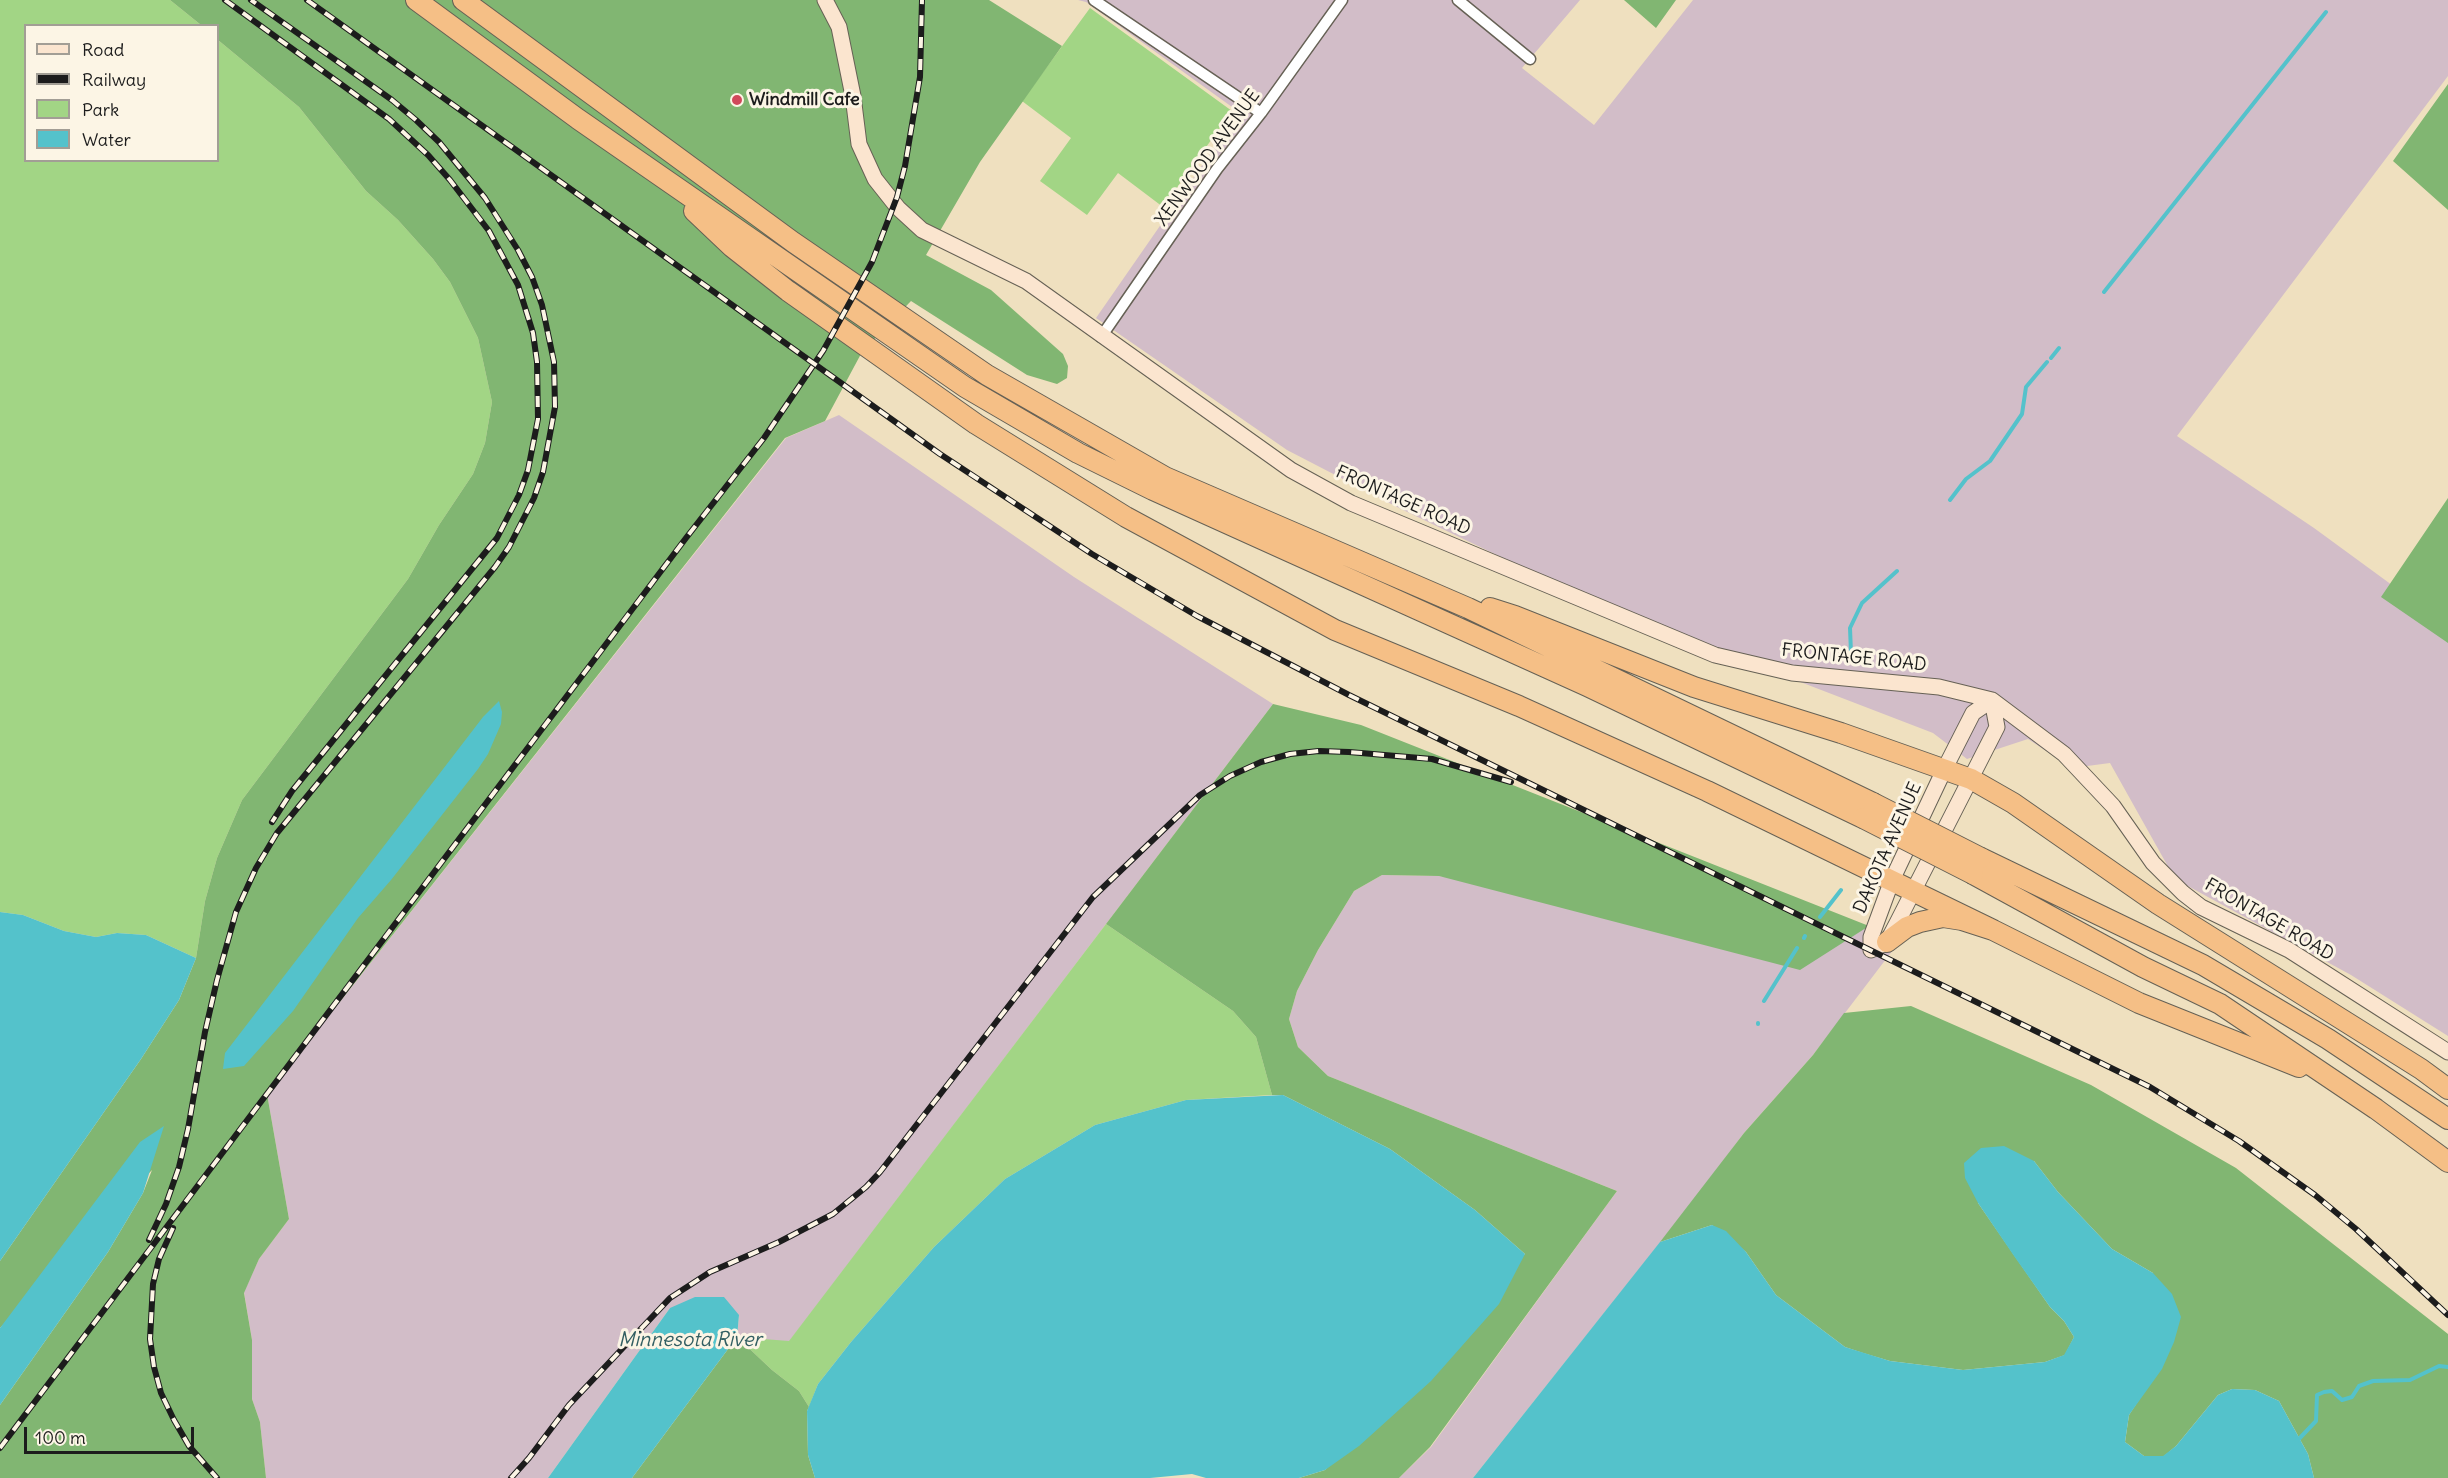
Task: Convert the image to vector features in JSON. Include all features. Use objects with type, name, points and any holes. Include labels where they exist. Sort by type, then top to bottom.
[{"type":"highway","points":[[416,0],[648,168],[964,387],[1078,453],[1153,490],[1868,810]]},
{"type":"highway","points":[[463,0],[793,242],[987,375],[1166,477],[1468,608],[1977,866],[2203,965],[2328,1039],[2448,1119]]},
{"type":"highway","points":[[648,168],[732,248],[779,284],[976,424],[1126,517],[1335,630],[1519,706],[1707,791],[1915,891],[2139,1003],[2330,1079]]},
{"type":"highway","points":[[1408,582],[1515,616],[1694,687],[1945,768],[1971,779],[2013,803],[2158,904],[2421,1069],[2448,1089]]},
{"type":"highway","points":[[1977,866],[2143,967],[2220,1004],[2448,1162]]},
{"type":"highway","points":[[1887,942],[1907,927],[1943,917],[1962,920],[1993,930]]},
{"type":"street","name":"FRONTAGE ROAD","points":[[825,0],[839,27],[853,96],[859,144],[875,179],[898,208],[922,230],[1026,281],[1101,337],[1291,470],[1351,503],[1715,655],[1792,673],[1939,687],[1992,700],[2064,754],[2113,806],[2153,863],[2183,893],[2201,907],[2289,950],[2448,1052]]},
{"type":"street","points":[[1095,0],[1261,113]]},
{"type":"street","name":"XENWOOD AVENUE","points":[[1101,337],[1217,169],[1261,113],[1342,0]]},
{"type":"street","points":[[1458,0],[1530,59]]},
{"type":"street","points":[[1887,942],[1997,727],[1992,700]]},
{"type":"street","name":"DAKOTA AVENUE","points":[[1887,942],[1871,950],[1871,937],[1892,880],[1973,713],[1992,700]]},
{"type":"shaded area","points":[[1078,0],[1580,0],[1522,68],[1594,125],[1693,0],[2448,0],[2448,76],[2177,436],[2314,528],[2448,626],[2448,1036],[2351,975],[2175,879],[2110,763],[2072,768],[2028,739],[1967,759],[1933,733],[1738,658],[1530,571],[1399,508],[1287,450],[1096,318],[1239,112],[1086,2]]},
{"type":"shaded area","points":[[839,415],[1074,577],[1273,704],[789,1342],[737,1337],[739,1315],[670,1308],[548,1478],[266,1478],[260,1422],[252,1399],[252,1340],[244,1292],[259,1259],[289,1219],[267,1094],[786,438]]},
{"type":"shaded area","points":[[1382,875],[1439,876],[1869,926],[1899,942],[1813,1055],[1744,1133],[1686,1210],[1473,1478],[1399,1478],[1431,1447],[1617,1191],[1328,1076],[1298,1047],[1289,1019],[1297,991],[1318,950],[1354,891]]},
{"type":"green space","points":[[0,0],[170,0],[200,24],[24,24],[24,162],[219,162],[219,41],[299,107],[366,191],[398,220],[450,282],[478,338],[492,402],[485,443],[473,474],[439,525],[408,579],[242,800],[217,858],[205,901],[196,958],[146,935],[117,933],[96,937],[64,931],[23,915],[0,912]]},
{"type":"green space","points":[[170,0],[989,0],[1062,46],[980,162],[926,255],[991,290],[1063,354],[1068,366],[1067,378],[1057,384],[1027,375],[911,301],[862,352],[825,421],[785,438],[267,1094],[289,1219],[259,1259],[244,1293],[252,1340],[252,1399],[260,1422],[266,1478],[0,1478],[0,1405],[108,1252],[143,1193],[152,1170],[0,1328],[0,1261],[141,1059],[179,1000],[196,958],[205,901],[217,858],[242,800],[408,579],[439,525],[473,474],[485,443],[492,402],[478,338],[450,282],[433,259],[398,220],[366,191],[299,107],[219,41],[219,24],[200,24]]},
{"type":"green space","points":[[1624,0],[1676,0],[1656,28]]},
{"type":"green space","points":[[1090,8],[1232,111],[1163,207],[1118,173],[1087,215],[1040,181],[1071,138],[1022,101]]},
{"type":"green space","points":[[2448,84],[2448,210],[2393,161]]},
{"type":"green space","points":[[2448,498],[2448,643],[2381,597]]},
{"type":"green space","points":[[1273,704],[1361,725],[1869,926],[1800,970],[1439,876],[1382,875],[1354,891],[1318,950],[1297,991],[1289,1019],[1298,1047],[1328,1076],[1617,1191],[1430,1447],[1399,1478],[1299,1478],[1325,1470],[1525,1254],[1475,1210],[1390,1149],[1283,1095],[1272,1095],[1256,1037],[1233,1011],[1106,924]]},
{"type":"green space","points":[[1106,924],[1233,1011],[1256,1037],[1272,1095],[1186,1100],[1095,1125],[1005,1179],[934,1247],[851,1342],[818,1384],[809,1407],[799,1391],[772,1370],[737,1337],[789,1341]]},
{"type":"green space","points":[[1911,1006],[2091,1085],[2236,1168],[2448,1334],[2448,1478],[2314,1478],[2308,1454],[2279,1401],[2255,1390],[2232,1389],[2218,1395],[2176,1446],[2163,1457],[2144,1456],[2125,1442],[2129,1415],[2142,1395],[2153,1273],[2112,1249],[2058,1192],[2034,1161],[1978,1203],[2050,1307],[2064,1321],[2074,1337],[2065,1355],[2045,1362],[1963,1370],[1890,1361],[1863,1353],[1845,1347],[1776,1295],[1746,1252],[1712,1225],[1660,1242],[1744,1133],[1813,1055],[1844,1013]]},
{"type":"green space","points":[[737,1337],[772,1370],[799,1391],[809,1407],[807,1411],[808,1455],[815,1478],[632,1478]]},
{"type":"water","points":[[499,701],[502,712],[501,724],[488,754],[478,769],[391,880],[358,918],[293,1011],[244,1066],[223,1069],[225,1053],[483,717]]},
{"type":"water","points":[[0,912],[23,915],[64,931],[96,937],[117,933],[146,935],[196,958],[179,1000],[141,1059],[0,1261]]},
{"type":"water","points":[[1283,1095],[1390,1149],[1475,1210],[1525,1254],[1499,1304],[1431,1381],[1359,1446],[1325,1470],[1299,1478],[1206,1478],[1192,1474],[1150,1478],[815,1478],[808,1455],[807,1411],[818,1384],[851,1342],[934,1247],[1005,1179],[1095,1125],[1186,1100]]},
{"type":"water","points":[[164,1126],[143,1193],[108,1252],[0,1405],[0,1328],[140,1142]]},
{"type":"water","points":[[2004,1146],[2034,1161],[2058,1192],[2112,1249],[2153,1273],[2172,1294],[2181,1317],[2174,1342],[2162,1369],[2129,1415],[2125,1442],[2144,1456],[2163,1456],[2176,1446],[2218,1395],[2232,1389],[2255,1390],[2279,1401],[2308,1454],[2314,1478],[1473,1478],[1660,1242],[1712,1225],[1726,1231],[1746,1252],[1776,1295],[1845,1347],[1890,1361],[1963,1370],[2045,1362],[2064,1355],[2074,1337],[2014,1256],[1978,1203],[1965,1178],[1964,1163],[1981,1148]]},
{"type":"water","name":"Minnesota River","points":[[695,1297],[724,1297],[739,1315],[737,1337],[632,1478],[548,1478],[670,1308]]},
{"type":"waterway","points":[[2104,292],[2326,12]]},
{"type":"waterway","points":[[2051,358],[2059,348]]},
{"type":"waterway","points":[[1950,500],[1966,479],[1990,461],[2022,414],[2026,387],[2047,362]]},
{"type":"waterway","points":[[1851,653],[1850,628],[1862,603],[1897,571]]},
{"type":"waterway","points":[[1820,917],[1841,890]]},
{"type":"waterway","points":[[1764,1001],[1797,948]]},
{"type":"waterway","points":[[2297,1441],[2316,1421],[2317,1395],[2332,1391],[2342,1400],[2352,1397],[2359,1386],[2373,1381],[2410,1380],[2439,1366],[2448,1367]]},
{"type":"railway","points":[[225,0],[389,119],[428,155],[450,180],[489,231],[518,285],[533,333],[537,362],[538,419],[528,470],[519,495],[497,538],[292,791],[272,822]]},
{"type":"railway","points":[[149,1240],[166,1204],[179,1167],[217,980],[236,912],[256,868],[277,833],[509,547],[534,498],[543,472],[555,407],[554,362],[542,305],[532,277],[518,250],[485,198],[439,142],[416,120],[392,100],[251,0]]},
{"type":"railway","points":[[307,0],[940,454],[1092,554],[1197,616],[1349,695],[2150,1087],[2239,1141],[2315,1195],[2356,1229],[2448,1315]]},
{"type":"railway","points":[[0,1448],[686,538],[764,438],[823,351],[872,262],[897,197],[905,166],[920,77],[922,0]]},
{"type":"railway","points":[[511,1478],[569,1405],[670,1298],[710,1272],[779,1242],[833,1214],[866,1187],[1093,897],[1200,795],[1230,776],[1261,762],[1290,754],[1319,751],[1432,759],[1511,782]]},
{"type":"railway","points":[[173,1228],[159,1259],[153,1284],[150,1339],[154,1367],[161,1393],[174,1420],[189,1446],[217,1478]]},
{"type":"place","name":"Windmill Cafe","points":[[737,100]]}]
